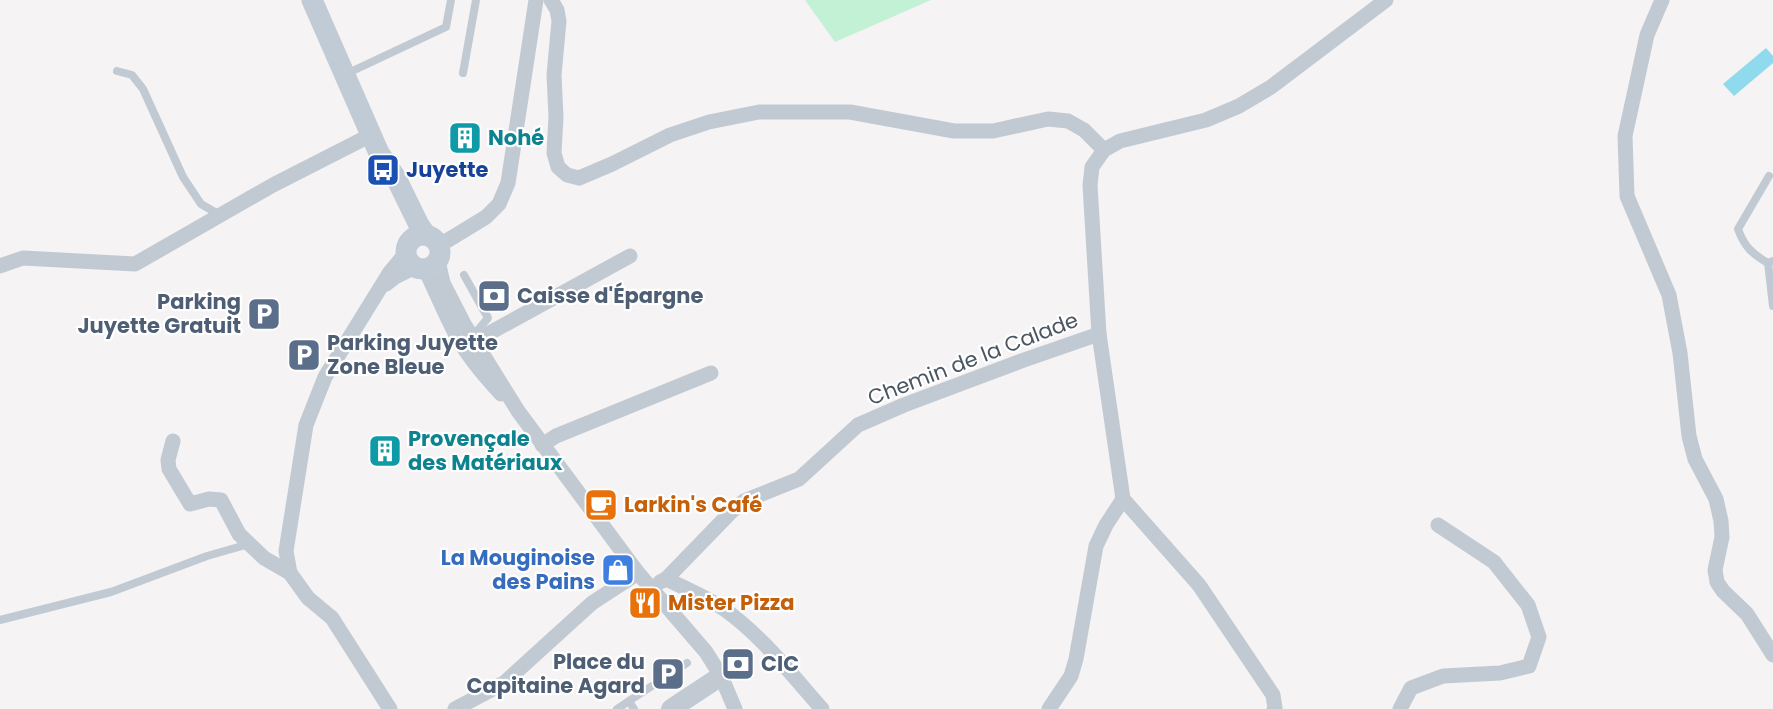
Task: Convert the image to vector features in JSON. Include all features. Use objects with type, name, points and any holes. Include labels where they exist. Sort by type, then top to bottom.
[{"type":"main road","points":[[312,0],[375,144],[396,178],[418,225],[423,253]]},
{"type":"street","points":[[290,573],[286,551],[306,425],[325,377],[381,288],[423,253],[486,217],[499,204],[508,183],[536,0]]},
{"type":"street","points":[[551,0],[557,10],[559,21],[555,75],[554,153],[558,167],[567,175],[579,178],[670,135],[709,122],[759,112],[850,112],[954,131],[993,131],[1048,119],[1068,121],[1084,130],[1104,150]]},
{"type":"street","points":[[1274,709],[1273,696],[1199,585],[1122,499],[1099,334],[1090,185],[1092,167],[1104,150],[1120,141],[1206,120],[1239,106],[1271,87],[1386,0]]},
{"type":"street","points":[[1662,0],[1647,35],[1625,136],[1628,196],[1669,295],[1680,353],[1689,436],[1695,459],[1716,499],[1721,521],[1722,537],[1715,570],[1717,582],[1747,615],[1773,655]]},
{"type":"street","points":[[0,266],[23,258],[135,264],[273,185],[375,144]]},
{"type":"street","points":[[423,253],[443,283],[470,342],[638,573],[701,645],[721,676],[735,709]]},
{"type":"street","points":[[470,342],[630,256]]},
{"type":"street","name":"Chemin de la Calade","points":[[650,588],[666,579],[744,501],[799,479],[858,425],[904,405],[1099,334]]},
{"type":"street","points":[[542,444],[556,436],[711,373]]},
{"type":"street","points":[[173,441],[168,460],[169,469],[190,504],[209,499],[221,500],[239,534],[264,558],[290,573],[308,598],[332,618],[390,709]]},
{"type":"street","points":[[1049,709],[1071,676],[1096,546],[1122,499]]},
{"type":"street","points":[[1400,709],[1411,688],[1443,676],[1500,673],[1529,666],[1539,637],[1528,605],[1494,562],[1438,525]]},
{"type":"street","points":[[455,709],[504,683],[592,603],[638,573]]},
{"type":"street","points":[[666,579],[706,598],[740,621],[772,652],[822,709]]},
{"type":"street","points":[[671,709],[721,676]]},
{"type":"lane","points":[[345,74],[446,27],[452,0]]},
{"type":"lane","points":[[464,73],[476,0]]},
{"type":"lane","points":[[117,71],[132,75],[143,89],[183,177],[201,204],[220,215]]},
{"type":"lane","points":[[1769,176],[1738,230],[1752,254],[1770,262],[1773,306]]},
{"type":"lane","points":[[464,275],[488,318],[470,342]]},
{"type":"lane","points":[[0,620],[111,592],[207,556],[249,544]]},
{"type":"lane","points":[[617,709],[687,663]]},
{"type":"lane","points":[[629,701],[634,709]]},
{"type":"green space","points":[[805,0],[931,0],[835,42]]},
{"type":"water","points":[[1766,48],[1773,56],[1773,63],[1734,96],[1723,84]]},
{"type":"place","name":"Nohé","points":[[465,138]]},
{"type":"place","name":"Juyette","points":[[383,170]]},
{"type":"place","name":"Caisse d'Épargne","points":[[494,296]]},
{"type":"place","name":"Parking Juyette Gratuit","points":[[264,314]]},
{"type":"place","name":"Parking Juyette Zone Bleue","points":[[304,355]]},
{"type":"place","name":"Provençale des Matériaux","points":[[385,451]]},
{"type":"place","name":"Larkin's Café","points":[[601,505]]},
{"type":"place","name":"La Mouginoise des Pains","points":[[618,570]]},
{"type":"place","name":"Mister Pizza","points":[[645,603]]},
{"type":"place","name":"CIC","points":[[738,664]]},
{"type":"place","name":"Place du Capitaine Agard","points":[[668,674]]}]
